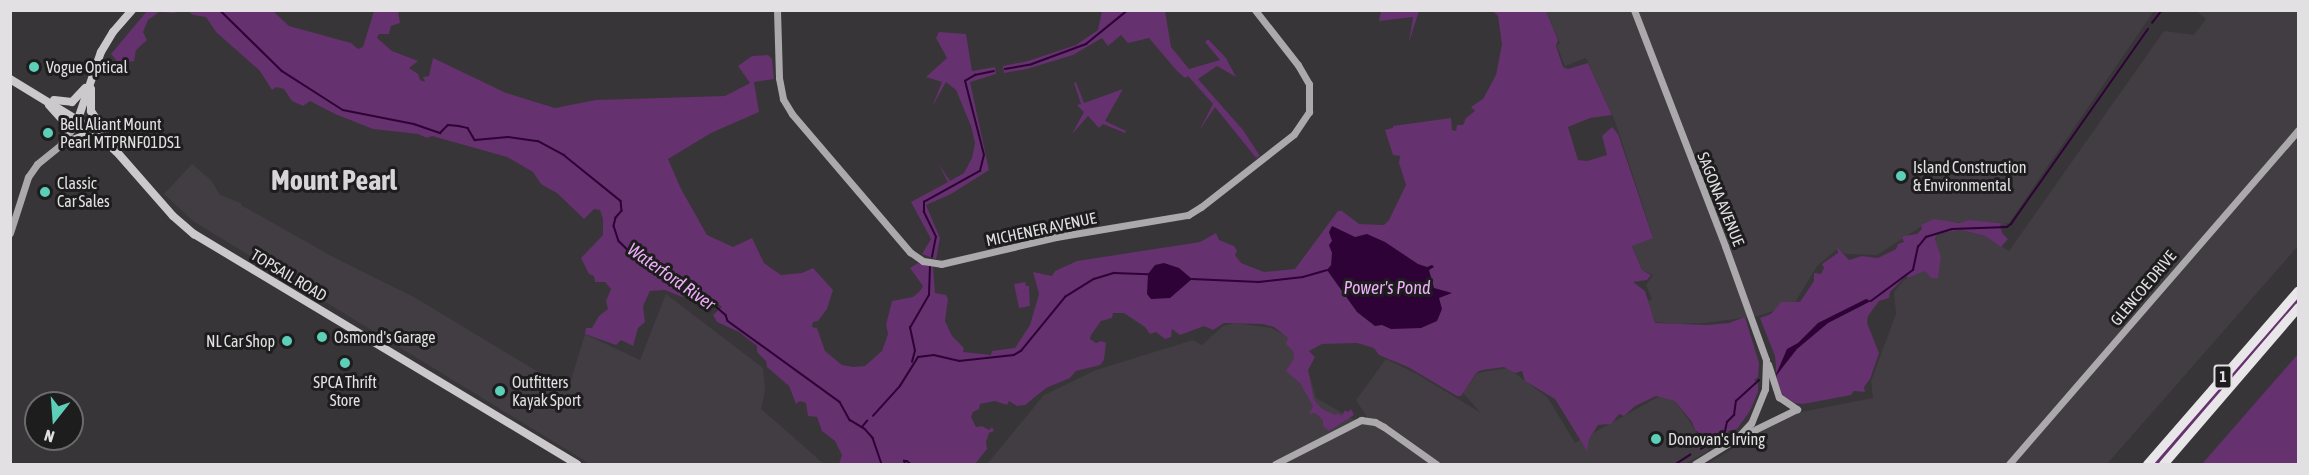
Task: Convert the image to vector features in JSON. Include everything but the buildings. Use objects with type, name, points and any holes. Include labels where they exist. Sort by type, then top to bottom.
[{"type":"highway","name":"1","points":[[2146,465],[2298,290]]},
{"type":"highway","name":"1","points":[[2163,465],[2298,307]]},
{"type":"main road","points":[[78,119],[101,52],[113,32],[132,10]]},
{"type":"main road","name":"TOPSAIL ROAD","points":[[10,79],[78,119],[116,151],[160,204],[194,234],[577,465]]},
{"type":"main road","points":[[40,96],[69,103],[79,98],[91,79]]},
{"type":"main road","points":[[91,79],[91,111],[110,136],[116,151]]},
{"type":"main road","points":[[40,96],[65,123],[66,130],[62,144]]},
{"type":"main road","points":[[62,144],[80,136],[89,136],[116,151]]},
{"type":"street","name":"MICHENER AVENUE","points":[[777,10],[778,78],[783,99],[792,114],[910,252],[923,261],[938,264],[1050,238],[1188,215],[1291,137],[1302,126],[1309,112],[1309,84],[1298,65],[1255,10]]},
{"type":"street","name":"SAGONA AVENUE","points":[[1634,10],[1725,246],[1766,360],[1766,383],[1762,401],[1750,423],[1737,438]]},
{"type":"street","points":[[10,233],[28,177],[37,164],[62,144],[78,119]]},
{"type":"street","name":"GLENCOE DRIVE","points":[[2009,465],[2298,130]]},
{"type":"street","points":[[1695,465],[1737,438],[1797,409],[1779,397],[1766,360]]},
{"type":"street","points":[[1275,465],[1361,420],[1376,422],[1436,465]]},
{"type":"shaded area","points":[[147,11],[176,11],[175,13],[159,12],[148,20],[143,32],[147,40],[136,50],[134,61],[119,64],[111,54]]},
{"type":"shaded area","points":[[188,11],[273,11],[289,26],[351,43],[358,49],[363,47],[374,11],[398,11],[400,23],[391,26],[389,34],[379,34],[377,38],[392,51],[418,61],[409,68],[418,74],[420,80],[425,82],[423,77],[429,76],[433,58],[506,93],[555,108],[596,100],[725,96],[750,83],[738,66],[752,56],[768,55],[772,59],[774,79],[754,82],[759,112],[711,133],[668,159],[681,189],[707,235],[733,247],[752,238],[764,263],[781,275],[802,273],[813,268],[833,290],[827,309],[818,321],[813,322],[812,327],[817,328],[825,351],[842,365],[853,367],[865,366],[882,351],[888,334],[886,325],[892,301],[913,297],[920,291],[923,286],[910,268],[918,263],[933,267],[935,293],[946,295],[948,299],[945,321],[952,336],[964,348],[963,352],[991,355],[992,351],[1015,348],[1030,325],[1039,294],[1033,272],[1052,276],[1055,271],[1077,261],[1200,242],[1216,233],[1219,240],[1234,246],[1237,251],[1235,255],[1241,263],[1264,272],[1295,269],[1338,211],[1342,211],[1359,224],[1384,225],[1389,220],[1406,185],[1399,163],[1400,156],[1393,155],[1385,130],[1393,126],[1451,118],[1452,130],[1456,131],[1457,125],[1463,125],[1466,118],[1475,111],[1471,107],[1483,99],[1496,75],[1502,44],[1498,16],[1493,11],[1546,11],[1558,40],[1556,46],[1563,67],[1568,69],[1588,63],[1612,115],[1590,118],[1568,127],[1578,160],[1587,161],[1607,155],[1602,136],[1612,127],[1618,134],[1653,238],[1632,246],[1642,270],[1651,275],[1647,280],[1633,282],[1645,291],[1655,323],[1707,325],[1729,323],[1745,317],[1759,363],[1758,377],[1754,380],[1758,383],[1758,392],[1750,411],[1737,429],[1728,431],[1726,436],[1707,445],[1705,445],[1703,435],[1695,430],[1692,422],[1675,401],[1656,396],[1635,406],[1624,416],[1619,414],[1611,424],[1598,425],[1589,439],[1587,451],[1555,399],[1525,381],[1522,371],[1515,373],[1504,367],[1482,370],[1477,372],[1461,396],[1457,396],[1408,367],[1379,355],[1374,348],[1357,343],[1322,344],[1309,351],[1315,357],[1308,370],[1314,400],[1322,409],[1335,415],[1338,413],[1342,416],[1345,410],[1348,412],[1351,409],[1354,415],[1329,431],[1323,426],[1323,420],[1315,413],[1309,414],[1313,406],[1300,383],[1286,371],[1294,358],[1293,351],[1286,344],[1288,338],[1274,327],[1263,324],[1224,323],[1213,330],[1204,326],[1180,335],[1172,329],[1171,337],[1165,339],[1156,332],[1150,334],[1145,327],[1124,313],[1113,313],[1112,318],[1101,321],[1090,339],[1096,343],[1101,341],[1106,343],[1104,360],[1100,365],[1076,371],[1070,378],[1046,388],[1025,405],[1017,406],[1009,401],[1007,405],[995,401],[980,404],[979,409],[973,412],[971,417],[976,427],[982,426],[989,430],[992,427],[994,431],[989,433],[986,442],[987,449],[975,464],[839,464],[842,455],[835,441],[822,431],[817,417],[808,416],[806,403],[800,401],[796,404],[789,386],[767,367],[766,361],[757,352],[757,346],[739,332],[717,322],[713,315],[722,307],[706,295],[694,292],[682,297],[665,290],[650,291],[643,306],[645,322],[638,328],[633,346],[621,340],[616,345],[585,334],[586,328],[592,328],[599,316],[608,309],[606,301],[611,289],[605,282],[595,282],[594,276],[589,274],[581,258],[603,235],[603,219],[600,210],[594,209],[584,219],[557,193],[541,184],[533,172],[507,157],[432,136],[427,138],[418,134],[373,129],[310,101],[303,106],[292,101],[284,89],[276,87],[272,90],[260,71],[216,32],[206,17],[193,15]]},
{"type":"shaded area","points":[[1102,11],[1165,11],[1171,47],[1189,69],[1220,60],[1205,42],[1208,39],[1226,58],[1236,77],[1217,66],[1198,79],[1243,130],[1260,156],[1256,158],[1215,107],[1199,131],[1213,104],[1188,76],[1185,78],[1177,71],[1149,38],[1128,43],[1121,35],[1108,46],[1102,38],[1073,55],[1027,69],[1004,73],[1003,66],[1028,61],[1076,45],[1098,30]]},
{"type":"shaded area","points":[[1381,11],[1419,11],[1409,42],[1413,17],[1379,21]]},
{"type":"shaded area","points":[[1546,11],[2154,11],[2009,223],[1928,222],[1877,255],[1846,254],[1836,250],[1817,266],[1794,304],[1758,316],[1704,323],[1674,324],[1655,322],[1647,301],[1652,299],[1646,285],[1653,275],[1642,270],[1632,245],[1653,237],[1615,121],[1586,58],[1565,66],[1557,46],[1560,43]]},
{"type":"shaded area","points":[[2196,11],[2298,11],[2298,246],[2107,464],[1707,464],[1796,413],[1873,398],[1871,381],[1896,314],[1894,292],[1904,280],[1920,273],[1938,234],[1960,230],[1969,232],[1985,236],[2009,251],[2164,31],[2194,35],[2206,19]]},
{"type":"shaded area","points":[[939,32],[966,34],[972,71],[995,67],[996,74],[970,82],[989,170],[951,194],[926,205],[940,238],[936,259],[922,254],[931,239],[911,202],[948,182],[938,163],[950,181],[964,173],[972,158],[975,143],[971,126],[956,90],[946,82],[932,107],[942,82],[926,77],[947,58],[936,38]]},
{"type":"shaded area","points":[[1076,82],[1084,103],[1123,89],[1105,121],[1126,131],[1125,133],[1103,124],[1099,128],[1088,116],[1072,134],[1084,112],[1077,105],[1081,104],[1074,83]]},
{"type":"shaded area","points":[[192,164],[211,180],[220,195],[241,203],[335,258],[414,297],[568,390],[585,334],[640,360],[666,294],[763,368],[765,390],[761,409],[824,464],[590,464],[193,221],[164,194]]},
{"type":"shaded area","points":[[1934,219],[1959,223],[1969,220],[2008,224],[2000,225],[2002,233],[2008,239],[2001,247],[1985,236],[1960,230],[1938,234],[1935,239],[1941,257],[1938,278],[1931,278],[1925,271],[1908,278],[1906,276],[1890,292],[1889,298],[1879,301],[1868,316],[1867,323],[1879,353],[1870,379],[1864,387],[1865,392],[1854,391],[1851,395],[1803,404],[1795,403],[1783,396],[1777,380],[1775,356],[1760,318],[1771,314],[1781,302],[1800,302],[1814,281],[1814,273],[1821,274],[1824,268],[1822,264],[1838,253],[1837,247],[1849,260],[1862,256],[1878,258],[1896,249],[1898,244],[1904,242],[1902,238],[1904,236],[1917,234],[1922,229],[1921,225]]},
{"type":"shaded area","points":[[1025,282],[1026,286],[1029,286],[1030,306],[1019,308],[1014,284]]},
{"type":"shaded area","points":[[2298,295],[2298,301],[2158,464],[2152,464]]},
{"type":"shaded area","points":[[1235,323],[1271,328],[1286,336],[1295,345],[1308,370],[1316,398],[1353,419],[1367,417],[1356,400],[1386,359],[1417,374],[1481,413],[1463,393],[1477,373],[1508,368],[1548,398],[1575,443],[1669,391],[1709,451],[1685,464],[987,464],[1044,395],[1096,370],[1193,340],[1202,345],[1223,326]]},
{"type":"shaded area","points":[[2298,354],[2298,464],[2202,464]]},
{"type":"water","name":"Power's Pond","points":[[1332,226],[1355,237],[1367,234],[1385,242],[1418,264],[1427,267],[1432,265],[1434,267],[1429,270],[1434,288],[1452,293],[1439,298],[1442,309],[1437,321],[1421,328],[1391,329],[1382,325],[1375,326],[1357,312],[1327,270],[1331,265],[1332,253],[1329,245],[1332,241],[1329,232]]},
{"type":"water","points":[[1164,263],[1179,268],[1192,279],[1170,298],[1151,299],[1147,294],[1148,274],[1155,265]]},
{"type":"water","points":[[1866,299],[1871,301],[1828,323],[1797,349],[1775,377],[1787,349],[1798,343],[1818,323]]},
{"type":"waterway","name":"Waterford River","points":[[220,10],[282,71],[343,110],[414,124],[440,133],[448,125],[468,128],[475,140],[508,137],[538,141],[564,155],[621,201],[622,211],[616,218],[614,226],[619,241],[628,250],[694,297],[712,303],[726,315],[728,321],[840,402],[850,420],[865,429],[873,438],[882,464]]},
{"type":"waterway","points":[[1005,69],[1032,64],[1086,44],[1128,10]]},
{"type":"waterway","points":[[2152,23],[2162,10]]},
{"type":"waterway","points":[[1871,301],[1913,270],[1918,247],[1926,237],[1952,229],[2007,227],[2011,224],[2148,29]]},
{"type":"waterway","points":[[932,257],[936,237],[924,212],[924,202],[980,171],[984,155],[965,81],[975,75],[994,71]]},
{"type":"waterway","points":[[912,362],[915,351],[910,328],[929,295],[930,267]]},
{"type":"waterway","points":[[1192,279],[1259,282],[1303,277],[1327,270]]},
{"type":"waterway","points":[[873,416],[900,386],[918,357],[934,355],[959,361],[1014,355],[1021,351],[1065,297],[1094,279],[1114,273],[1148,274]]},
{"type":"waterway","points":[[1701,449],[1724,436],[1727,422],[1734,415],[1736,401],[1759,380]]},
{"type":"waterway","points":[[862,427],[867,421]]},
{"type":"waterway","points":[[1676,464],[1690,455]]},
{"type":"waterway","name":"Waterford River","points":[[905,464],[904,461],[911,464]]},
{"type":"place","name":"Vogue Optical","points":[[34,67]]},
{"type":"place","name":"Bell Aliant Mount Pearl MTPRNF01DS1","points":[[48,133]]},
{"type":"place","name":"Island Construction & Environmental","points":[[1901,176]]},
{"type":"place","name":"Classic Car Sales","points":[[45,192]]},
{"type":"place","name":"Osmond's Garage","points":[[322,337]]},
{"type":"place","name":"NL Car Shop","points":[[287,341]]},
{"type":"place","name":"SPCA Thrift Store","points":[[345,363]]},
{"type":"place","name":"Outfitters Kayak Sport","points":[[500,391]]},
{"type":"place","name":"Donovan's Irving","points":[[1656,439]]},
{"type":"district","name":"Mount Pearl","points":[[334,180]]}]
